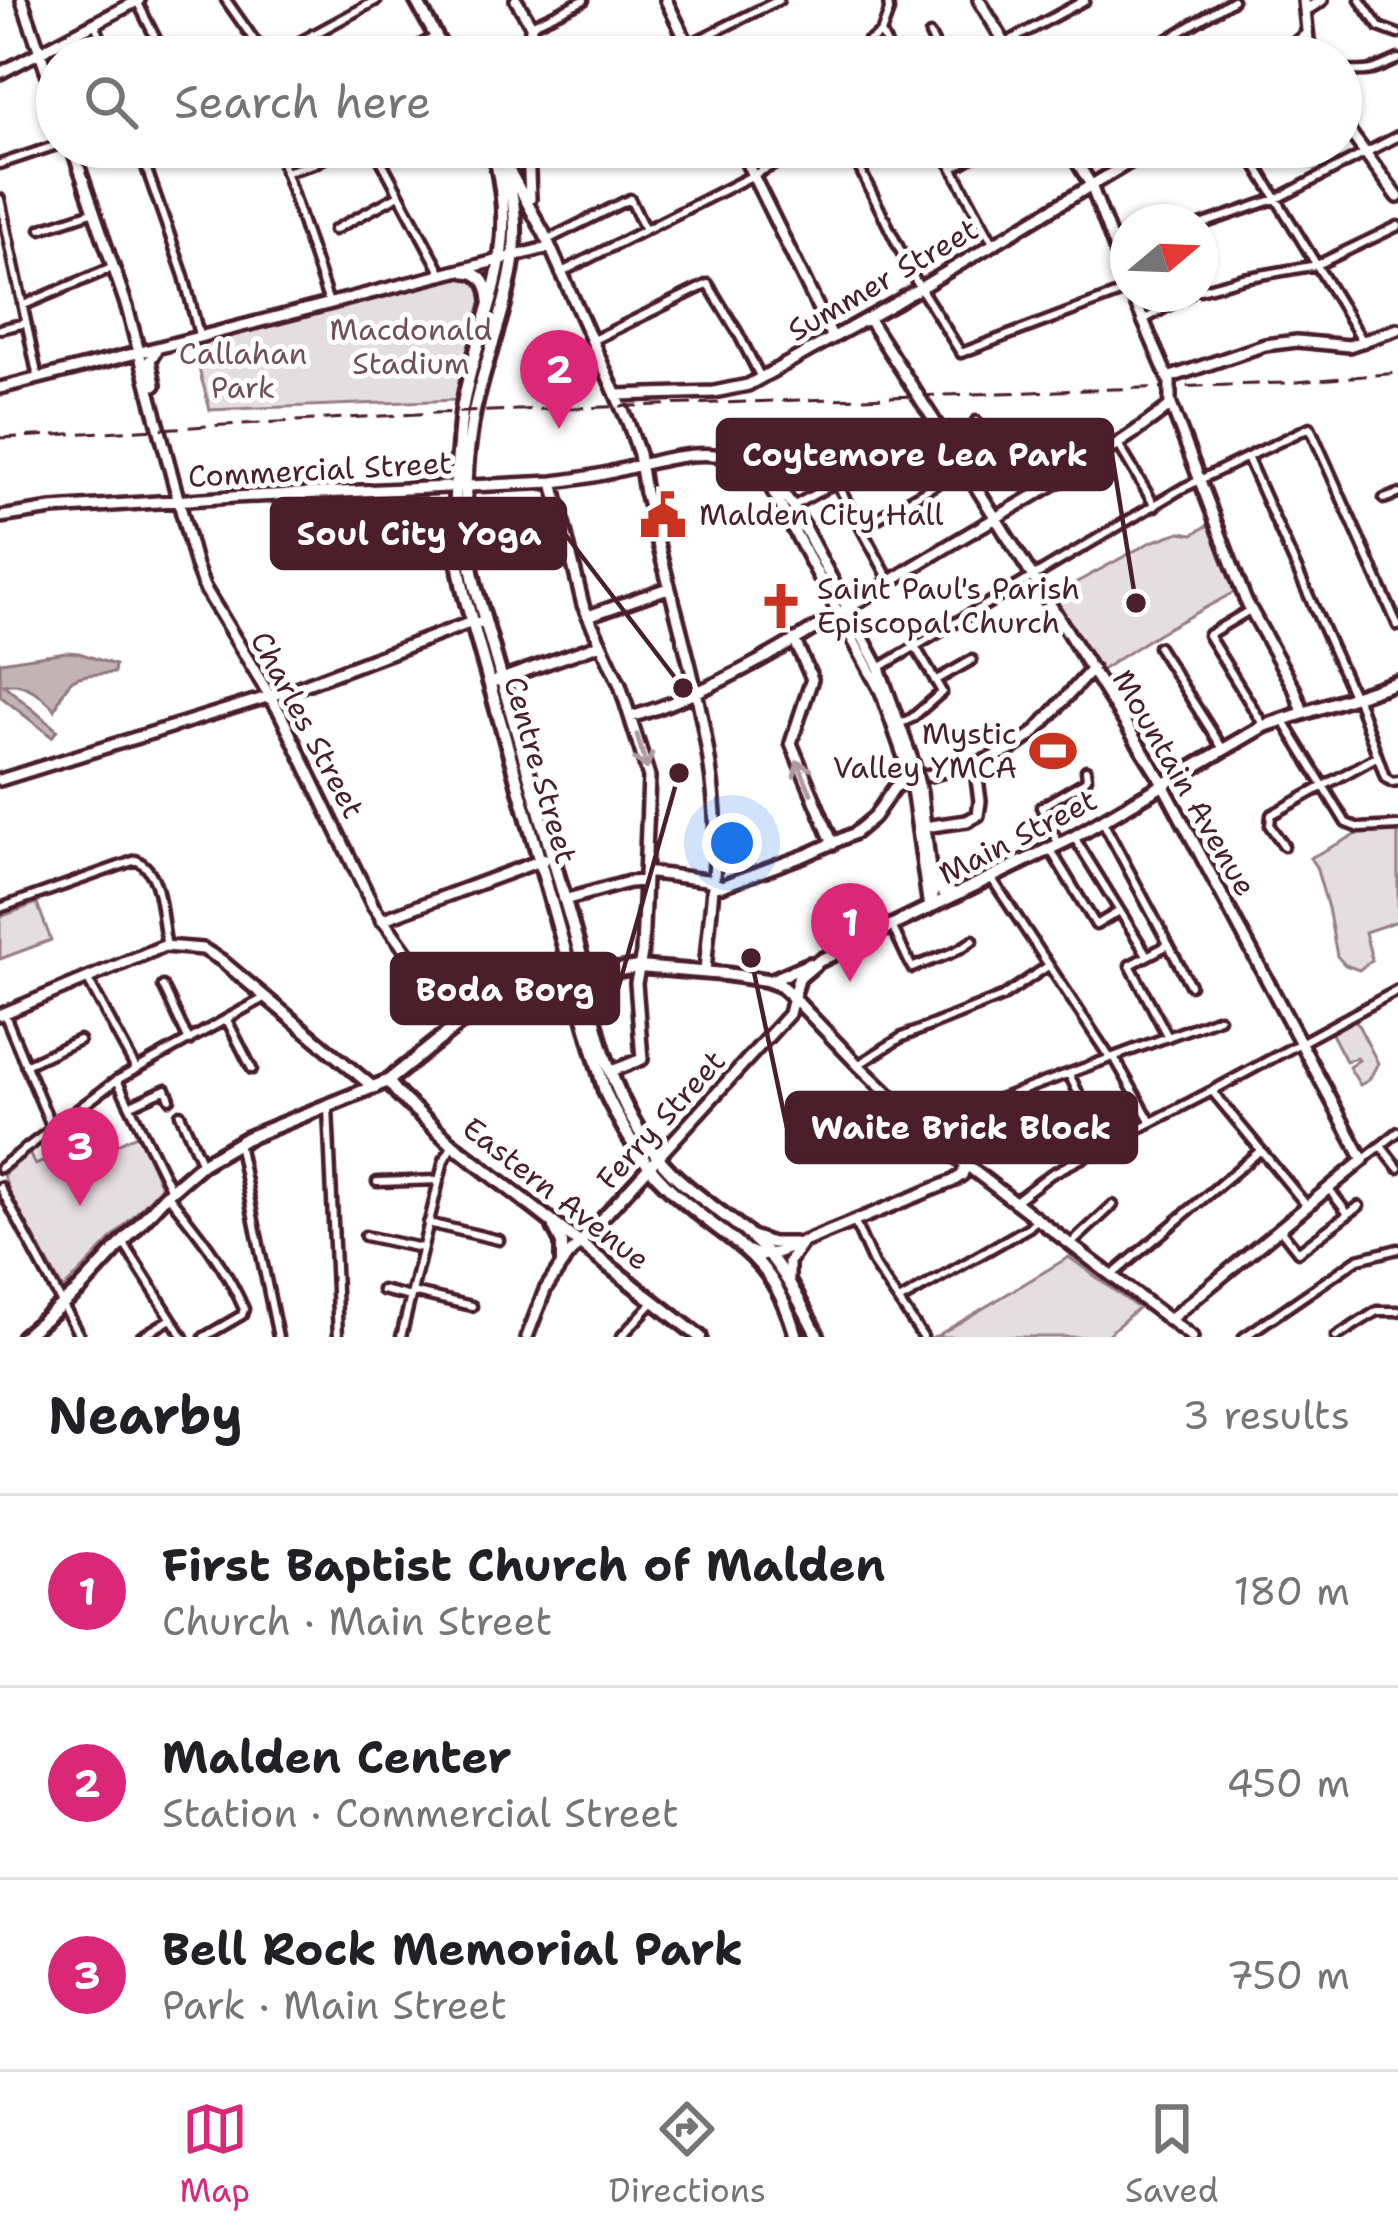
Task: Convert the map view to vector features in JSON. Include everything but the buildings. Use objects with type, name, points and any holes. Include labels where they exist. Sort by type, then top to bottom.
[{"type":"main road","points":[[416,0],[431,36]]},
{"type":"main road","name":"Centre Street","points":[[460,487],[476,404],[509,287],[498,168]]},
{"type":"main road","name":"Centre Street","points":[[508,259],[464,397],[456,552],[546,859],[629,1114],[675,1194],[749,1252],[770,1275],[791,1317],[792,1337]]},
{"type":"main road","name":"Main Street","points":[[793,997],[799,978],[819,961],[1075,837],[1264,726],[1398,682]]},
{"type":"main road","name":"Centre Street","points":[[546,859],[564,901],[583,975],[605,1092],[625,1132],[654,1162],[770,1255],[818,1337]]},
{"type":"main road","points":[[932,880],[950,894],[966,892]]},
{"type":"main road","points":[[770,981],[819,961]]},
{"type":"main road","points":[[23,1337],[62,1306],[169,1192],[202,1164],[238,1143],[388,1081],[459,1024],[530,991],[583,975],[639,968],[770,981],[793,997]]},
{"type":"main road","name":"Eastern Avenue","points":[[388,1081],[453,1145],[700,1337]]},
{"type":"main road","points":[[553,1224],[562,1244],[562,1263]]},
{"type":"street","points":[[22,0],[36,40]]},
{"type":"street","points":[[226,0],[253,36]]},
{"type":"street","points":[[310,36],[376,0]]},
{"type":"street","points":[[516,0],[531,26],[531,36]]},
{"type":"street","points":[[531,26],[584,0]]},
{"type":"street","points":[[666,0],[684,36]]},
{"type":"street","points":[[706,36],[779,0]]},
{"type":"street","points":[[877,36],[889,10],[888,0]]},
{"type":"street","points":[[979,0],[1001,36]]},
{"type":"street","points":[[1022,36],[1085,0]]},
{"type":"street","points":[[1173,36],[1233,0]]},
{"type":"street","points":[[1305,36],[1305,5],[1322,0]]},
{"type":"street","points":[[1360,0],[1379,27],[1398,34]]},
{"type":"street","points":[[70,36],[138,1],[155,36]]},
{"type":"street","points":[[95,23],[100,36]]},
{"type":"street","points":[[0,73],[36,54]]},
{"type":"street","points":[[1362,73],[1398,59]]},
{"type":"street","points":[[1362,155],[1398,136]]},
{"type":"street","points":[[1362,149],[1393,182],[1398,196]]},
{"type":"street","points":[[0,164],[36,152]]},
{"type":"street","name":"Charles Street","points":[[80,168],[140,354],[204,587],[271,696],[381,920],[459,1024]]},
{"type":"street","points":[[146,168],[200,338]]},
{"type":"street","points":[[284,168],[330,304]]},
{"type":"street","points":[[285,172],[299,168]]},
{"type":"street","points":[[385,168],[443,276]]},
{"type":"street","points":[[507,168],[549,243],[642,465],[696,694],[713,791],[716,828],[705,972]]},
{"type":"street","points":[[529,168],[533,210]]},
{"type":"street","points":[[749,168],[833,338]]},
{"type":"street","points":[[560,273],[768,168]]},
{"type":"street","points":[[860,168],[920,288],[962,354],[1110,296]]},
{"type":"street","points":[[952,168],[993,243]]},
{"type":"street","points":[[1081,168],[1110,225]]},
{"type":"street","name":"Summer Street","points":[[615,393],[729,390],[761,378],[1120,168]]},
{"type":"street","points":[[1257,168],[1364,343]]},
{"type":"street","points":[[1218,219],[1276,200],[1337,168]]},
{"type":"street","points":[[334,230],[399,195]]},
{"type":"street","points":[[0,199],[38,378]]},
{"type":"street","points":[[0,388],[508,259],[549,243],[630,199],[645,230]]},
{"type":"street","points":[[41,230],[95,211]]},
{"type":"street","points":[[1218,284],[1317,265],[1398,226]]},
{"type":"street","points":[[22,305],[114,267]]},
{"type":"street","points":[[460,272],[473,272],[483,280],[489,307]]},
{"type":"street","points":[[591,341],[708,284],[761,378]]},
{"type":"street","points":[[1138,312],[1169,381],[1171,404],[1250,610],[1303,712]]},
{"type":"street","points":[[1142,321],[1158,312]]},
{"type":"street","name":"Mountain Avenue","points":[[868,318],[1164,786],[1363,1160]]},
{"type":"street","points":[[0,328],[26,322]]},
{"type":"street","points":[[1169,381],[1279,343],[1364,343],[1398,329]]},
{"type":"street","name":"Charles Street","points":[[160,426],[150,360],[162,348]]},
{"type":"street","points":[[631,717],[696,694],[794,638],[1118,445],[1171,404]]},
{"type":"street","points":[[861,528],[992,449],[976,421]]},
{"type":"street","points":[[874,670],[1201,479],[1310,427],[1398,626]]},
{"type":"street","points":[[1014,439],[1042,489]]},
{"type":"street","points":[[793,506],[906,444]]},
{"type":"street","points":[[1118,445],[1155,506]]},
{"type":"street","name":"Commercial Street","points":[[0,516],[52,508],[553,482],[690,453],[737,461]]},
{"type":"street","points":[[1247,457],[1355,696],[1376,757],[1386,778],[1398,782]]},
{"type":"street","points":[[737,461],[758,469],[780,489],[793,506],[800,529]]},
{"type":"street","points":[[737,461],[772,489],[800,529],[901,723],[932,880],[929,909]]},
{"type":"street","points":[[553,482],[580,594],[631,717],[650,786],[636,982],[642,1059],[612,1071]]},
{"type":"street","points":[[836,482],[890,581]]},
{"type":"street","points":[[1384,499],[1398,494]]},
{"type":"street","points":[[588,616],[668,588]]},
{"type":"street","points":[[1250,610],[1208,635],[1264,726]]},
{"type":"street","points":[[0,780],[271,696],[478,623]]},
{"type":"street","points":[[794,638],[812,676],[791,745],[833,844]]},
{"type":"street","points":[[496,681],[601,644]]},
{"type":"street","points":[[1158,647],[1223,749]]},
{"type":"street","points":[[901,723],[941,693],[916,648]]},
{"type":"street","points":[[935,681],[972,660]]},
{"type":"street","points":[[564,901],[645,877],[726,886],[833,844],[867,824],[898,784],[1004,754],[1033,734],[1092,669]]},
{"type":"street","points":[[874,670],[911,765]]},
{"type":"street","points":[[1283,719],[1348,825],[1398,826]]},
{"type":"street","points":[[1284,846],[1270,826],[1270,816],[1376,757]]},
{"type":"street","points":[[922,827],[978,815],[974,764]]},
{"type":"street","points":[[1087,770],[1084,782],[1041,806],[1054,847],[1096,925],[1118,912]]},
{"type":"street","points":[[1102,822],[1190,985]]},
{"type":"street","points":[[922,827],[929,909]]},
{"type":"street","points":[[1075,837],[1147,956]]},
{"type":"street","points":[[381,920],[546,859]]},
{"type":"street","points":[[0,908],[136,860],[148,867],[157,887],[167,946]]},
{"type":"street","points":[[992,879],[1151,1122]]},
{"type":"street","points":[[892,926],[912,968],[956,952],[973,940]]},
{"type":"street","points":[[1168,945],[1130,965],[1168,1037]]},
{"type":"street","points":[[52,1128],[2,1014],[167,946],[208,951],[374,1088]]},
{"type":"street","points":[[858,1065],[897,1040],[997,1000],[1048,966]]},
{"type":"street","points":[[87,978],[136,1069]]},
{"type":"street","points":[[163,986],[189,1041]]},
{"type":"street","points":[[1014,1202],[1051,1174],[1398,990]]},
{"type":"street","points":[[793,997],[924,1131],[1169,1320],[1174,1332],[1192,1337]]},
{"type":"street","name":"Ferry Street","points":[[526,1337],[562,1263],[789,1014],[793,997]]},
{"type":"street","points":[[0,1168],[117,1080],[265,998]]},
{"type":"street","points":[[924,1131],[1219,1018]]},
{"type":"street","points":[[227,1020],[252,1069]]},
{"type":"street","points":[[25,1065],[79,1040]]},
{"type":"street","points":[[1070,1074],[1089,1115]]},
{"type":"street","points":[[117,1080],[169,1192],[211,1247],[244,1309],[242,1315],[204,1337]]},
{"type":"street","points":[[131,1105],[166,1089],[170,1099]]},
{"type":"street","points":[[1212,1091],[1307,1206]]},
{"type":"street","points":[[328,1106],[338,1337]]},
{"type":"street","points":[[180,1114],[202,1164]]},
{"type":"street","points":[[1169,1320],[1398,1132]]},
{"type":"street","points":[[238,1143],[278,1337]]},
{"type":"street","points":[[401,1337],[439,1180],[453,1145]]},
{"type":"street","points":[[1381,1146],[1398,1168]]},
{"type":"street","points":[[1111,1276],[1261,1150]]},
{"type":"street","points":[[749,1252],[770,1255],[811,1239],[953,1181],[966,1165]]},
{"type":"street","points":[[377,1182],[439,1180]]},
{"type":"street","points":[[1329,1189],[1348,1214]]},
{"type":"street","points":[[1,1192],[80,1337]]},
{"type":"street","points":[[1070,1246],[1113,1205]]},
{"type":"street","points":[[1280,1228],[1298,1252],[1359,1206]]},
{"type":"street","points":[[899,1301],[1036,1220]]},
{"type":"street","points":[[854,1221],[868,1255],[923,1337]]},
{"type":"street","points":[[428,1223],[499,1240]]},
{"type":"street","points":[[750,1235],[776,1244],[811,1239]]},
{"type":"street","points":[[365,1236],[422,1249]]},
{"type":"street","points":[[792,1288],[790,1260],[811,1239]]},
{"type":"street","points":[[123,1242],[183,1337]]},
{"type":"street","points":[[1244,1337],[1358,1259],[1398,1249]]},
{"type":"street","points":[[382,1291],[472,1306]]},
{"type":"street","points":[[621,1337],[654,1301]]},
{"type":"street","points":[[1336,1337],[1377,1311],[1398,1311]]},
{"type":"street","points":[[141,1337],[172,1318]]},
{"type":"green space","name":"Macdonald Stadium","points":[[458,278],[476,282],[484,299],[456,400],[210,410],[194,350],[181,353],[180,349]]},
{"type":"green space","points":[[1212,523],[1236,591],[1100,671],[1053,595],[1151,542],[1180,532],[1193,534]]},
{"type":"green space","points":[[1398,832],[1398,921],[1365,932],[1372,960],[1359,970],[1337,956],[1328,908],[1310,858],[1357,834]]},
{"type":"green space","points":[[37,903],[51,940],[0,959],[0,917]]},
{"type":"green space","points":[[1355,1019],[1378,1063],[1369,1080],[1360,1085],[1349,1067],[1359,1060],[1346,1061],[1331,1032]]},
{"type":"green space","points":[[111,1134],[117,1144],[139,1134],[161,1187],[63,1290],[3,1175],[29,1153],[35,1165]]},
{"type":"green space","points":[[1069,1257],[1138,1308],[1105,1337],[935,1337]]},
{"type":"shaded area","points":[[66,652],[115,665],[114,673],[76,678],[55,710],[32,690],[4,685],[57,730],[52,737],[0,696],[0,662]]},
{"type":"railway","points":[[0,438],[434,413],[1285,383],[1398,373]]},
{"type":"place","name":"Malden Center","points":[[559,429]]},
{"type":"place","name":"Malden City Hall","points":[[663,515]]},
{"type":"place","name":"Coytemore Lea Park","points":[[1136,603]]},
{"type":"place","name":"Saint Paul's Parish Episcopal Church","points":[[781,606]]},
{"type":"place","name":"Soul City Yoga","points":[[683,688]]},
{"type":"place","name":"Mystic Valley YMCA","points":[[1053,751]]},
{"type":"place","name":"Boda Borg","points":[[679,773]]},
{"type":"place","name":"Waite Brick Block","points":[[751,958]]},
{"type":"place","name":"First Baptist Church of Malden","points":[[850,982]]},
{"type":"place","name":"Bell Rock Memorial Park","points":[[80,1206]]},
{"type":"park label","name":"Callahan Park","points":[[243,371]]}]
